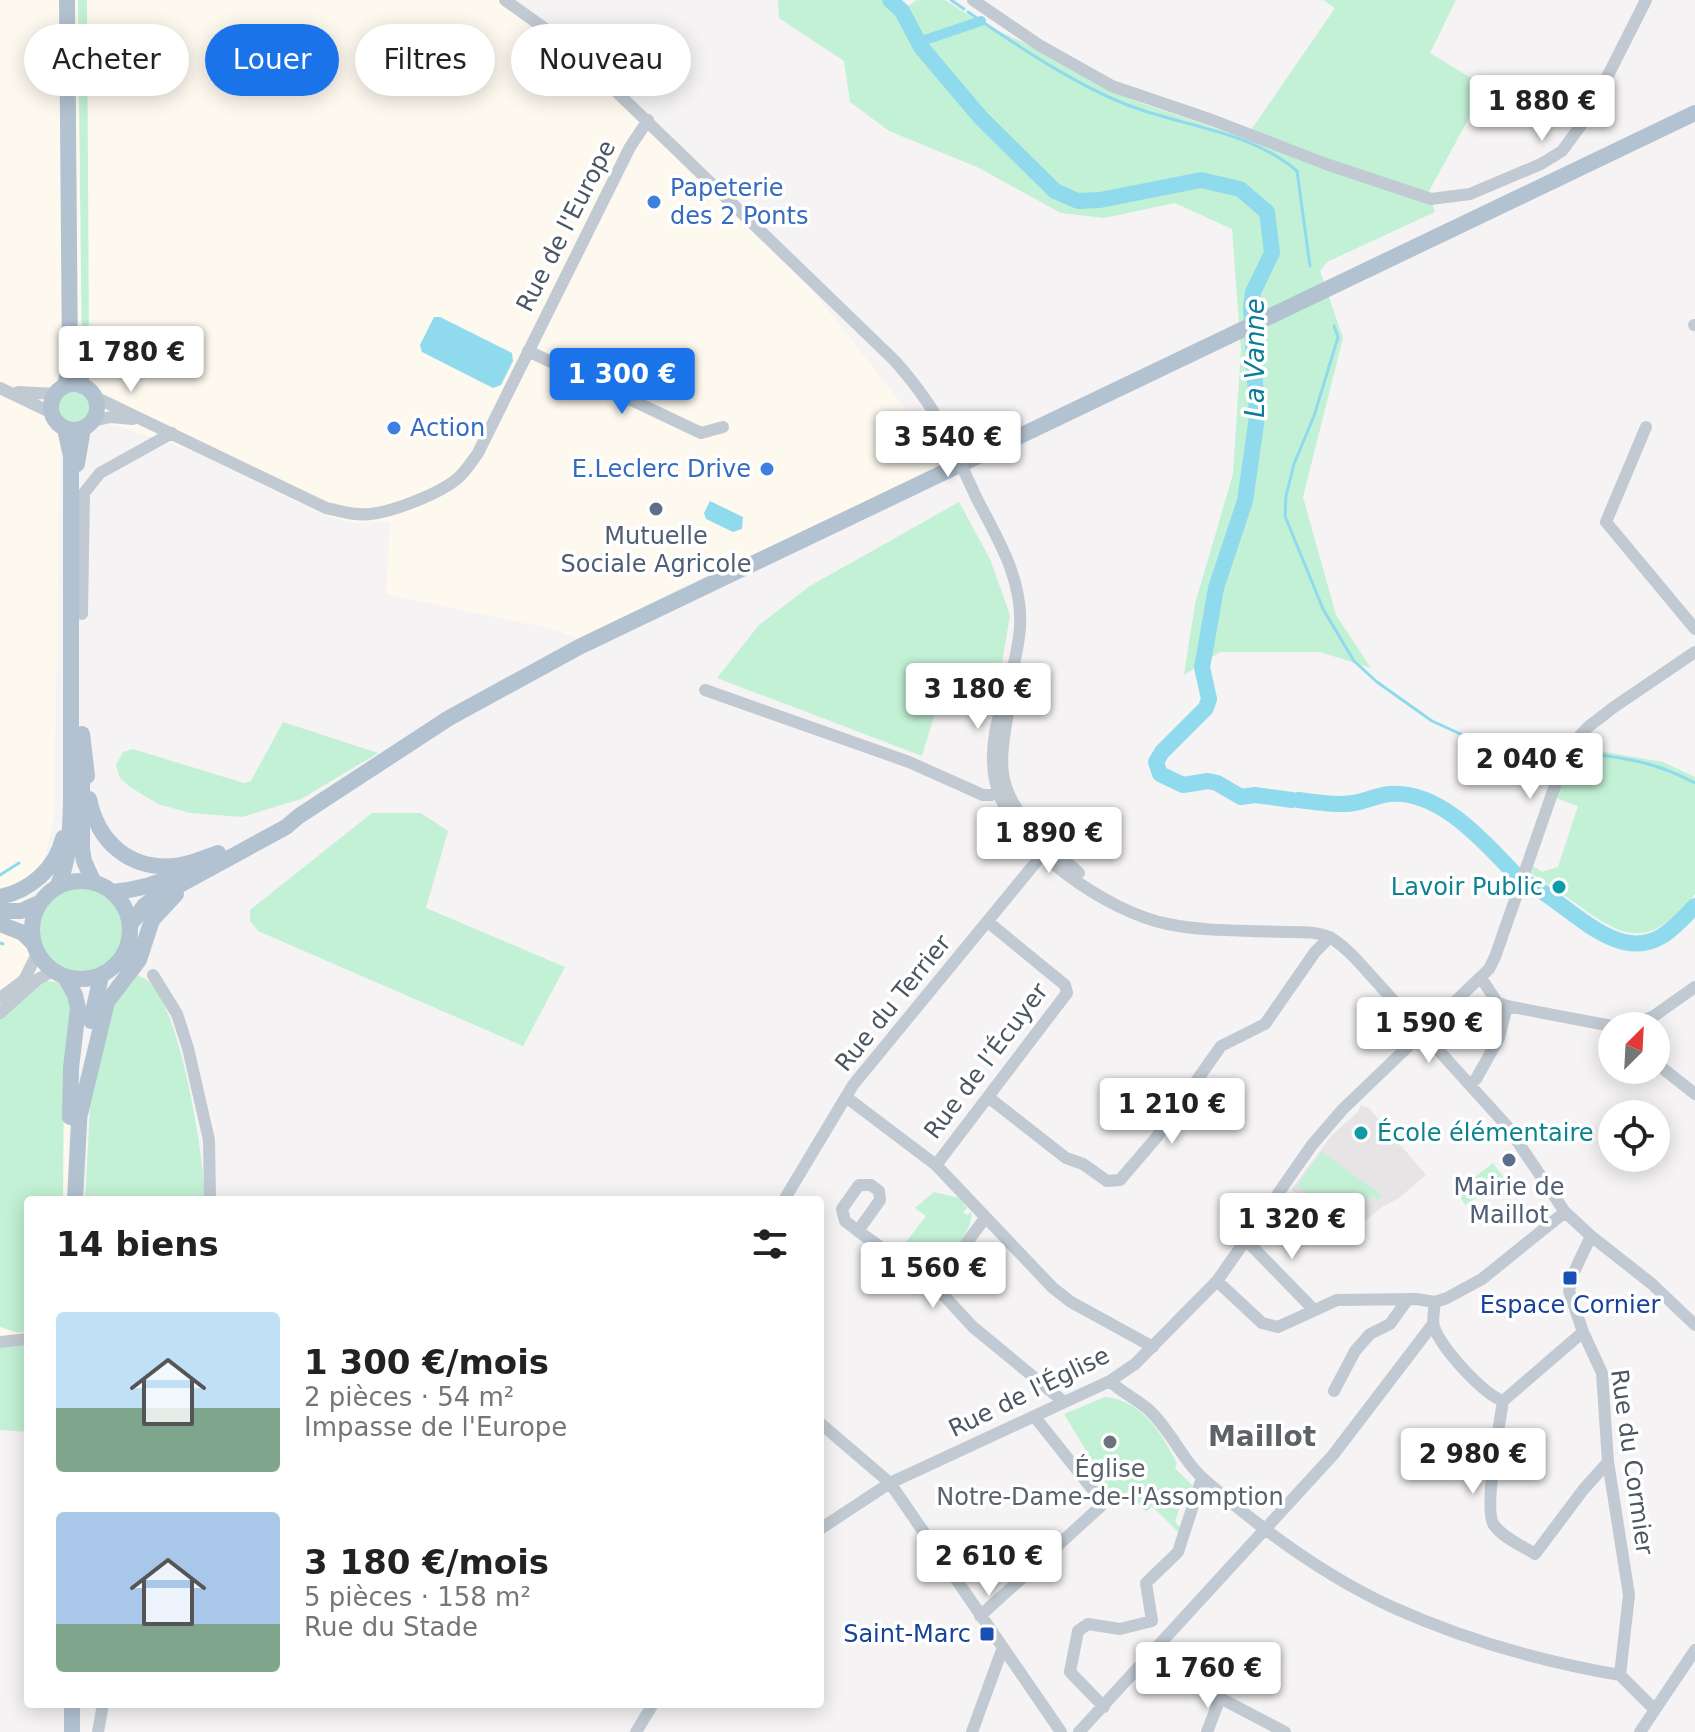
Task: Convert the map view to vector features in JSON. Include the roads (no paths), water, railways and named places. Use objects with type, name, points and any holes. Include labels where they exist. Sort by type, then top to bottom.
[{"type":"main road","points":[[67,0],[70,364],[74,391],[97,409],[88,424],[77,457],[82,614],[82,849],[94,883]]},
{"type":"main road","points":[[74,391],[77,363],[76,0]]},
{"type":"main road","points":[[130,925],[144,906],[217,859],[280,821],[299,816],[449,718],[579,647],[1695,113]]},
{"type":"main road","points":[[57,887],[70,840],[71,456],[65,429],[52,413],[52,400],[74,391]]},
{"type":"main road","points":[[65,429],[88,424]]},
{"type":"main road","points":[[82,734],[94,820],[105,839],[120,853],[136,862],[156,867],[217,859]]},
{"type":"main road","points":[[0,897],[28,887],[53,862],[61,845],[71,798]]},
{"type":"main road","points":[[112,892],[132,890],[169,879],[217,859]]},
{"type":"main road","points":[[80,1114],[107,1002],[139,960],[152,920],[160,909],[170,897],[217,859]]},
{"type":"main road","points":[[0,911],[21,911],[39,903],[57,887],[69,882],[94,883],[112,892],[125,907],[130,925],[124,956],[114,968],[101,976],[83,980],[59,974]]},
{"type":"main road","points":[[35,948],[32,923],[39,903]]},
{"type":"main road","points":[[0,924],[23,933],[75,995],[78,1008],[71,1068],[70,1114],[75,1193]]},
{"type":"main road","points":[[75,1193],[83,1065],[101,976]]},
{"type":"main road","points":[[72,1708],[72,1732]]},
{"type":"street","points":[[505,0],[568,45],[648,120],[895,361],[937,413],[1011,566],[1020,602],[1020,625],[1012,675],[1002,703],[993,746],[1002,790],[1016,824],[1046,849],[1075,881],[1130,913],[1170,925],[1297,932],[1330,937],[1355,958],[1519,1141],[1565,1212],[1652,1284],[1695,1325]]},
{"type":"street","points":[[973,0],[1039,45],[1112,86],[1431,199],[1470,194],[1553,158],[1567,147],[1579,131],[1646,0]]},
{"type":"street","name":"Rue de l'Europe","points":[[74,391],[149,422],[326,508],[369,515],[392,510],[457,479],[478,453],[628,151],[648,120]]},
{"type":"street","points":[[528,351],[701,433],[723,427]]},
{"type":"street","points":[[4,389],[74,391]]},
{"type":"street","points":[[4,389],[52,413]]},
{"type":"street","name":"Rue de l'Europe","points":[[88,424],[123,417],[149,422]]},
{"type":"street","points":[[1646,427],[1606,522],[1695,629]]},
{"type":"street","points":[[82,614],[84,493],[100,473],[172,433]]},
{"type":"street","name":"Rue de l'Église","points":[[824,1526],[890,1483],[1110,1381],[1153,1347],[1217,1281],[1312,1145],[1343,1109],[1481,978],[1495,957],[1569,750],[1588,727],[1695,652]]},
{"type":"street","points":[[705,690],[909,762],[983,795],[1002,790]]},
{"type":"street","name":"Rue du Terrier","points":[[786,1196],[846,1097],[1046,849]]},
{"type":"street","name":"Rue de l’Écuyer","points":[[936,1165],[1063,999],[1067,989],[988,922]]},
{"type":"street","points":[[988,1097],[1066,1158],[1083,1164],[1107,1181],[1120,1180],[1156,1138],[1221,1046],[1265,1024],[1315,952],[1330,937]]},
{"type":"street","points":[[0,998],[24,980],[35,948]]},
{"type":"street","points":[[0,1013],[38,979],[59,974]]},
{"type":"street","points":[[153,975],[177,1014],[188,1048],[209,1140],[210,1196]]},
{"type":"street","points":[[1481,978],[1497,1002],[1507,1006],[1598,1023]]},
{"type":"street","points":[[1660,1012],[1695,987]]},
{"type":"street","points":[[1470,1084],[1476,1079],[1499,1038],[1507,1006]]},
{"type":"street","points":[[1670,1074],[1695,1094]]},
{"type":"street","points":[[846,1097],[936,1165],[1036,1271],[1071,1302],[1153,1347]]},
{"type":"street","points":[[1217,1281],[1270,1327],[1278,1327],[1337,1300],[1408,1299],[1435,1302],[1458,1294],[1482,1279],[1565,1212]]},
{"type":"street","points":[[935,1286],[985,1218]]},
{"type":"street","points":[[858,1231],[935,1286],[973,1327],[1064,1402]]},
{"type":"street","name":"Rue du Cormier","points":[[1591,1236],[1573,1274],[1569,1291],[1602,1373],[1608,1462],[1629,1595],[1620,1675]]},
{"type":"street","points":[[1245,1239],[1314,1310]]},
{"type":"street","points":[[1334,1391],[1355,1351],[1370,1334],[1390,1324],[1408,1299]]},
{"type":"street","points":[[1435,1302],[1433,1324],[1440,1339],[1484,1390],[1503,1401]]},
{"type":"street","points":[[1079,1732],[1333,1455],[1433,1324]]},
{"type":"street","points":[[1583,1332],[1503,1401],[1490,1514],[1495,1527],[1535,1554],[1608,1462]]},
{"type":"street","points":[[0,1342],[24,1339]]},
{"type":"street","points":[[1110,1381],[1149,1410],[1202,1478],[1265,1530],[1375,1598],[1420,1619],[1562,1664],[1620,1675],[1654,1709]]},
{"type":"street","points":[[980,1616],[1100,1507],[1097,1495],[1034,1416]]},
{"type":"street","points":[[824,1426],[890,1483],[1061,1732]]},
{"type":"street","points":[[1168,1636],[1152,1621],[1146,1583],[1178,1552],[1202,1478]]},
{"type":"street","points":[[1104,1707],[1070,1672],[1078,1631],[1088,1624],[1120,1629],[1152,1621]]},
{"type":"street","points":[[1156,1649],[1220,1698],[1285,1732]]},
{"type":"street","points":[[972,1732],[1002,1650]]},
{"type":"street","points":[[1640,1732],[1693,1659]]},
{"type":"street","points":[[1207,1732],[1220,1698]]},
{"type":"street","points":[[98,1732],[102,1708]]},
{"type":"street","points":[[636,1732],[651,1708]]},
{"type":"water","points":[[434,317],[440,317],[512,353],[513,361],[501,385],[493,388],[422,352],[420,345]]},
{"type":"water","points":[[710,501],[743,517],[742,529],[733,532],[706,519],[704,513]]},
{"type":"waterway","name":"La Vanne","points":[[890,0],[902,11],[921,47],[981,118],[1055,191],[1078,201],[1100,200],[1201,180],[1240,189],[1267,212],[1272,253],[1253,292],[1251,307],[1257,417],[1245,501],[1216,588],[1202,667],[1209,699],[1206,708],[1156,762],[1160,774],[1183,785],[1208,781],[1241,797],[1255,795],[1292,800]]},
{"type":"waterway","points":[[951,0],[964,9]]},
{"type":"waterway","points":[[968,12],[1069,77],[1112,99],[1240,139],[1260,147],[1297,171],[1310,266]]},
{"type":"waterway","points":[[919,42],[981,21]]},
{"type":"waterway","points":[[1334,326],[1338,337],[1314,416],[1294,464],[1286,496],[1285,516],[1323,609],[1354,661],[1377,682],[1432,721],[1489,747],[1521,752],[1558,751]]},
{"type":"waterway","points":[[1586,753],[1655,766],[1695,783]]},
{"type":"waterway","name":"La Vanne","points":[[1298,800],[1347,804],[1390,794],[1409,795],[1427,801],[1477,835],[1517,876]]},
{"type":"waterway","points":[[0,875],[19,863]]},
{"type":"waterway","name":"La Vanne","points":[[1529,884],[1592,928],[1627,943],[1645,943],[1662,936],[1695,906]]},
{"type":"place","name":"Papeterie des 2 Ponts","points":[[654,202]]},
{"type":"place","name":"Action","points":[[394,428]]},
{"type":"place","name":"E.Leclerc Drive","points":[[767,469]]},
{"type":"place","name":"Mutuelle Sociale Agricole","points":[[656,509]]},
{"type":"place","name":"Lavoir Public","points":[[1559,887]]},
{"type":"place","name":"École élémentaire","points":[[1361,1133]]},
{"type":"place","name":"Mairie de Maillot","points":[[1509,1160]]},
{"type":"place","name":"Espace Cornier","points":[[1570,1278]]},
{"type":"place","name":"Église Notre-Dame-de-l'Assomption","points":[[1110,1442]]},
{"type":"place","name":"Saint-Marc","points":[[987,1634]]},
{"type":"district","name":"Maillot","points":[[1262,1436]]}]
